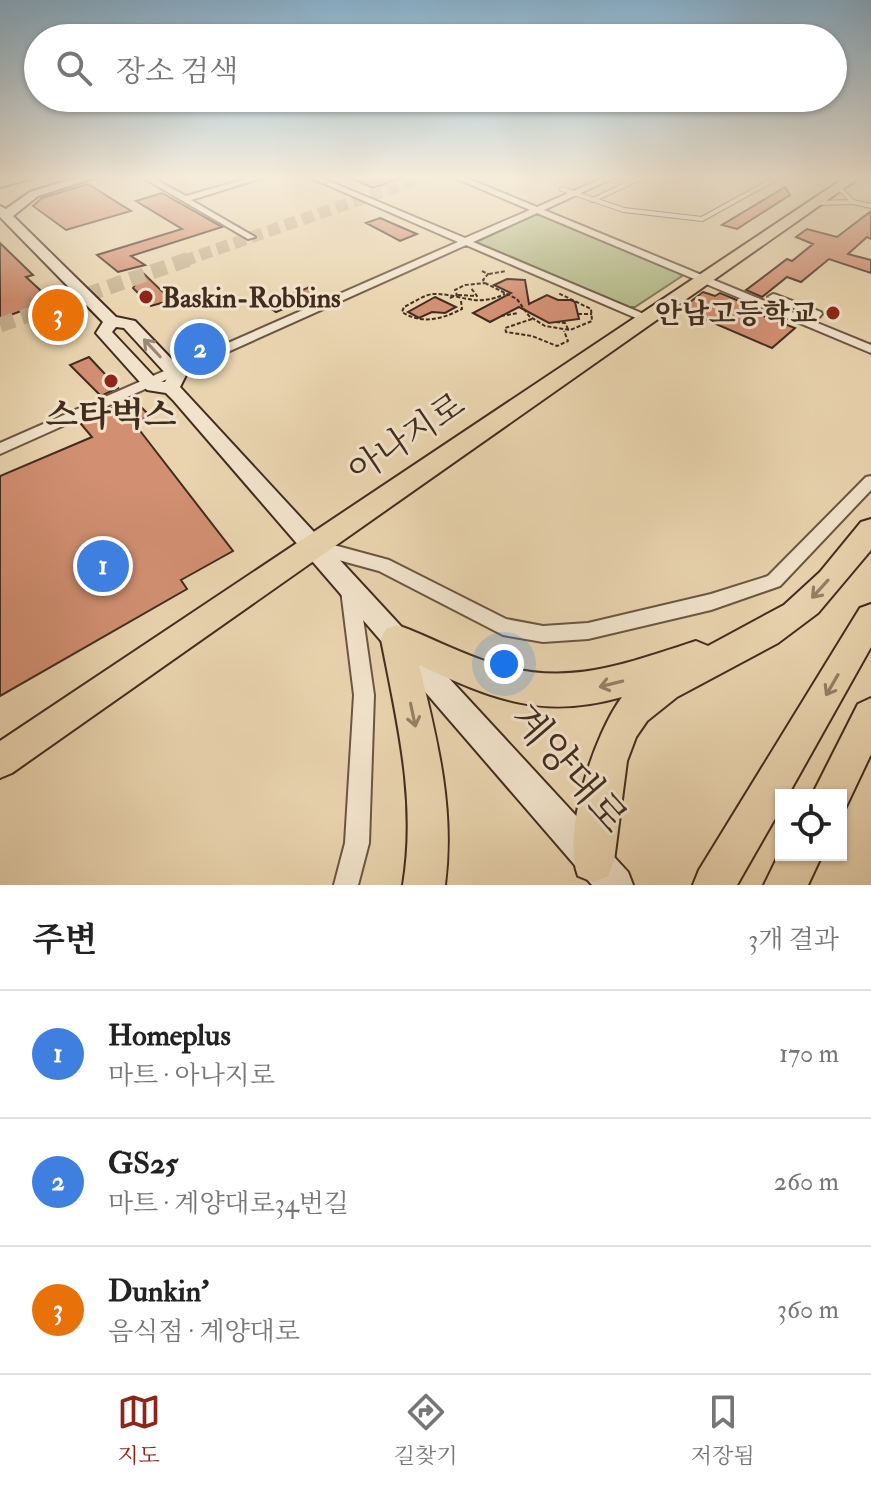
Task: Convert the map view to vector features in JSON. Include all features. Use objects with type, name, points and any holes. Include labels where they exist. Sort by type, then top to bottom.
[{"type":"highway","points":[[604,873],[612,748],[635,709],[663,686],[740,649],[786,622],[812,598],[871,530]]},
{"type":"highway","points":[[714,885],[871,618]]},
{"type":"highway","points":[[397,639],[488,677],[538,691],[575,691],[615,684],[705,653],[740,649]]},
{"type":"highway","points":[[397,639],[429,794],[431,850],[424,885]]},
{"type":"highway","points":[[834,789],[871,716]]},
{"type":"highway","points":[[785,885],[798,861]]},
{"type":"main road","name":"계양대로","points":[[6,218],[111,321],[129,324],[172,380],[314,546],[604,873]]},
{"type":"main road","name":"아나지로","points":[[0,761],[794,218]]},
{"type":"main road","name":"계양대로","points":[[111,321],[104,333],[150,383]]},
{"type":"main road","points":[[150,383],[172,380]]},
{"type":"street","points":[[219,218],[251,237]]},
{"type":"street","points":[[411,218],[647,319]]},
{"type":"street","points":[[172,380],[518,218]]},
{"type":"street","points":[[561,218],[871,349]]},
{"type":"street","points":[[773,297],[817,314],[808,322]]},
{"type":"street","points":[[0,449],[150,383]]},
{"type":"street","points":[[314,546],[383,565],[503,627],[543,634],[588,631],[711,602],[774,581],[871,481]]},
{"type":"street","points":[[346,885],[357,843],[364,695],[350,586]]},
{"type":"path","points":[[482,271],[488,274],[508,271]]},
{"type":"path","points":[[485,283],[483,280],[488,274]]},
{"type":"path","points":[[457,295],[455,290],[458,288],[485,283],[519,300],[532,319],[563,330],[568,334],[568,341],[557,346],[532,336],[506,332],[505,328],[511,324],[532,319]]},
{"type":"path","points":[[449,299],[457,295],[477,296],[470,287]]},
{"type":"path","points":[[558,293],[591,309],[593,314]]},
{"type":"path","points":[[461,301],[462,309],[426,321],[411,319],[402,312],[404,307],[426,296],[439,295],[461,301],[492,300],[507,294]]},
{"type":"path","points":[[511,313],[527,314]]},
{"type":"path","points":[[501,316],[518,313]]},
{"type":"path","points":[[578,314],[593,314]]},
{"type":"path","points":[[563,330],[588,325],[593,314]]},
{"type":"path","points":[[556,322],[571,321]]},
{"type":"path","points":[[565,323],[568,330]]},
{"type":"green space","points":[[528,218],[547,218],[682,276],[635,307],[629,307],[476,242]]},
{"type":"building","points":[[50,218],[106,218],[66,230]]},
{"type":"building","points":[[164,218],[207,218],[222,227],[131,256],[145,265],[118,272],[97,255],[182,229]]},
{"type":"building","points":[[381,218],[417,234],[400,241],[366,223]]},
{"type":"building","points":[[733,218],[754,218],[737,229],[722,225]]},
{"type":"building","points":[[861,218],[871,218],[871,239],[867,237],[848,254],[871,260],[871,273],[829,259],[801,282],[787,277],[762,297],[746,290],[813,244],[796,237],[807,229],[837,237]]},
{"type":"building","points":[[0,243],[33,275],[26,277],[51,300],[38,312],[71,313],[76,328],[64,332],[52,321],[35,326],[21,311],[0,319]]},
{"type":"building","points":[[142,272],[166,295],[165,302],[151,306],[133,288]]},
{"type":"building","points":[[507,279],[525,280],[529,304],[547,295],[575,302],[579,319],[549,323],[519,307],[490,322],[473,313],[511,293],[494,285]]},
{"type":"building","points":[[312,286],[316,295],[276,312],[266,305]]},
{"type":"building","points":[[703,292],[715,296],[720,293],[759,309],[753,312],[795,328],[772,348],[681,309]]},
{"type":"building","points":[[435,297],[456,307],[445,313],[432,312],[419,318],[408,312]]},
{"type":"building","points":[[89,357],[118,388],[101,396],[70,365]]},
{"type":"building","points":[[122,403],[131,412],[142,408],[150,416],[134,423],[233,551],[181,580],[187,589],[0,696],[0,476],[92,437],[81,424]]},
{"type":"tunnel","points":[[183,261],[306,218]]},
{"type":"tunnel","points":[[0,325],[189,259]]},
{"type":"place","name":"Baskin-Robbins","points":[[146,297]]},
{"type":"place","name":"안남고등학교","points":[[833,313]]},
{"type":"place","name":"Dunkin'","points":[[58,315]]},
{"type":"place","name":"GS25","points":[[200,349]]},
{"type":"place","name":"스타벅스","points":[[111,381]]},
{"type":"place","name":"Homeplus","points":[[103,566]]}]
